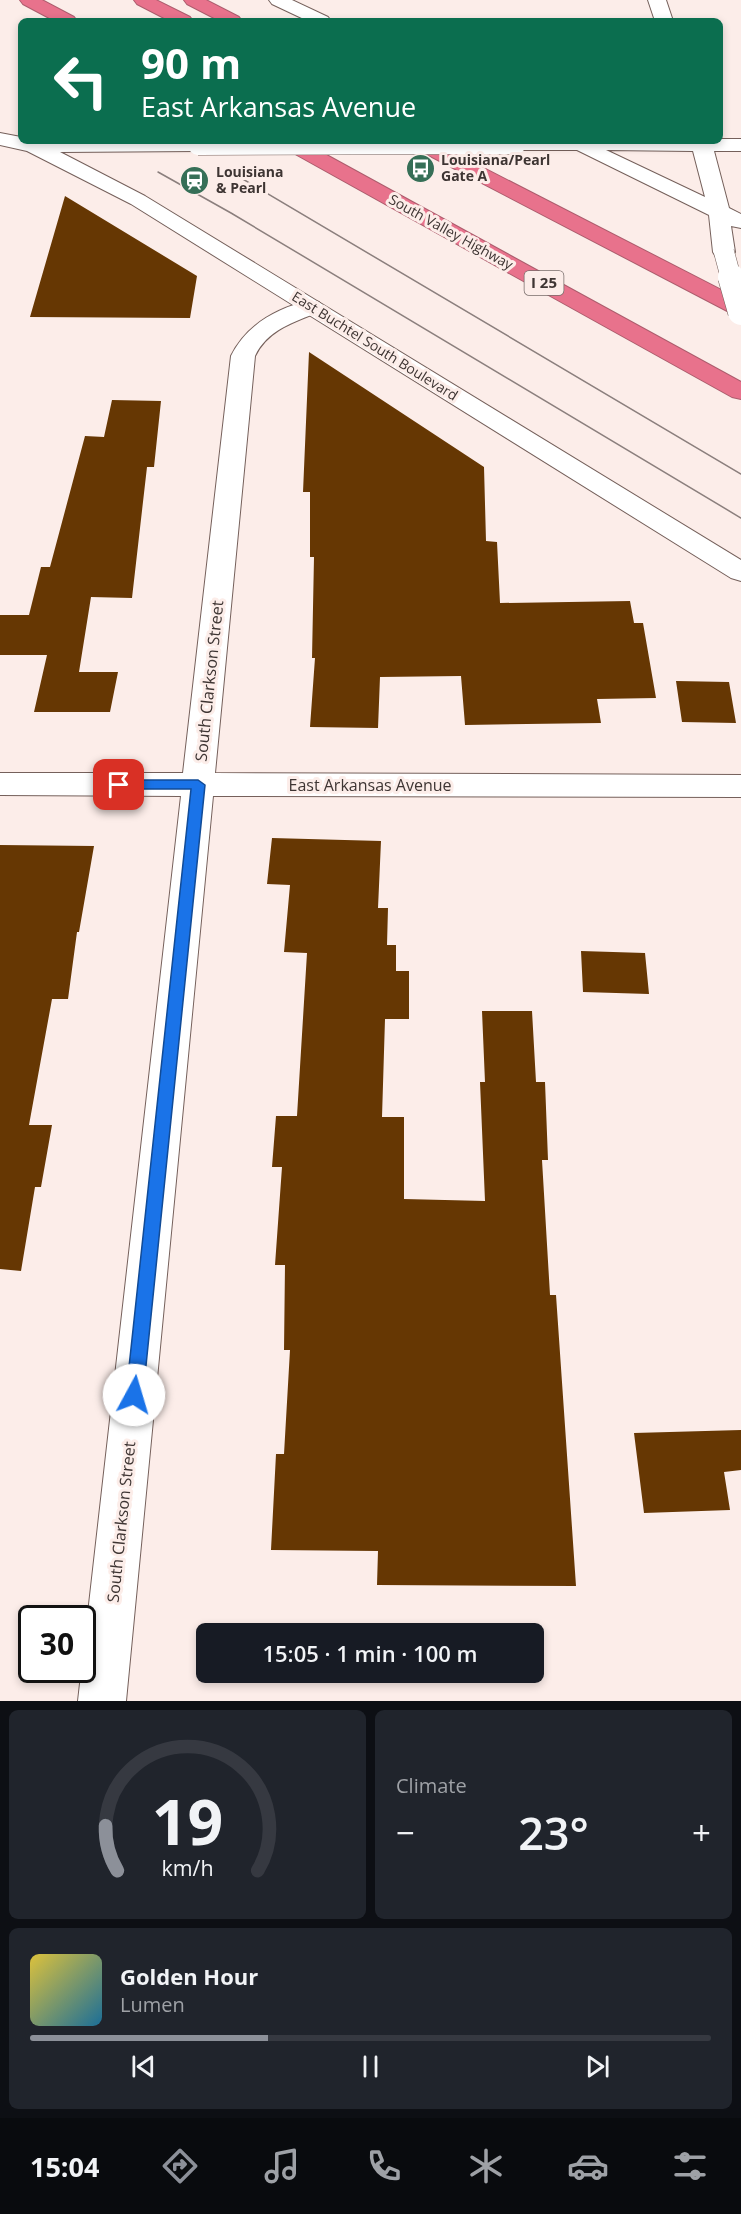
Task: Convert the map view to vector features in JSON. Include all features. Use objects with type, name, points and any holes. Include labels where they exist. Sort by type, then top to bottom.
[{"type":"highway","points":[[29,0],[62,18]]},
{"type":"highway","points":[[143,0],[178,18]]},
{"type":"highway","points":[[193,0],[227,18]]},
{"type":"highway","name":"South Valley Highway","points":[[291,144],[741,392]]},
{"type":"highway","points":[[422,144],[741,311]]},
{"type":"highway","points":[[443,144],[570,220]]},
{"type":"street","points":[[278,0],[316,18]]},
{"type":"street","points":[[657,0],[663,18]]},
{"type":"street","name":"East Buchtel South Boulevard","points":[[0,139],[18,143]]},
{"type":"street","name":"East Buchtel South Boulevard","points":[[24,144],[33,146],[138,200],[741,572]]},
{"type":"street","points":[[0,146],[516,144]]},
{"type":"street","points":[[575,144],[741,222]]},
{"type":"street","points":[[702,144],[719,212],[724,252],[741,311]]},
{"type":"street","points":[[722,144],[741,145]]},
{"type":"street","name":"South Clarkson Street","points":[[102,1701],[243,356],[248,343],[260,332],[311,307]]},
{"type":"street","name":"East Arkansas Avenue","points":[[0,784],[741,786]]},
{"type":"building","points":[[65,196],[197,276],[190,318],[30,317]]},
{"type":"building","points":[[309,352],[484,467],[486,541],[497,542],[500,603],[630,601],[634,623],[643,623],[656,698],[597,699],[601,723],[465,725],[461,676],[380,677],[378,728],[310,727],[315,658],[312,658],[314,557],[310,557],[310,492],[303,492]]},
{"type":"building","points":[[112,400],[161,401],[154,467],[147,467],[132,598],[91,597],[79,672],[118,672],[110,712],[34,712],[47,655],[0,655],[0,615],[29,615],[41,567],[50,567],[85,436],[104,437]]},
{"type":"building","points":[[676,681],[729,682],[736,723],[682,722]]},
{"type":"building","points":[[272,838],[381,841],[378,908],[388,908],[387,945],[396,945],[396,971],[409,971],[409,1019],[385,1019],[382,1117],[404,1117],[404,1199],[485,1201],[480,1082],[485,1082],[482,1011],[532,1011],[536,1082],[545,1082],[548,1160],[542,1160],[550,1295],[556,1295],[576,1586],[377,1585],[378,1551],[271,1550],[276,1454],[284,1454],[290,1350],[284,1350],[285,1265],[275,1265],[282,1167],[272,1167],[276,1116],[297,1116],[307,953],[284,952],[290,885],[267,884]]},
{"type":"building","points":[[0,845],[94,846],[79,932],[77,932],[68,999],[52,999],[29,1125],[52,1125],[41,1187],[35,1187],[21,1271],[0,1269]]},
{"type":"building","points":[[581,951],[645,953],[649,994],[583,992]]},
{"type":"building","points":[[741,1430],[741,1470],[724,1472],[730,1510],[644,1513],[634,1433]]},
{"type":"tram line","points":[[158,172],[231,213],[741,518]]},
{"type":"tram line","points":[[231,172],[741,474]]},
{"type":"place","name":"Louisiana/Pearl Gate A","points":[[420,168]]},
{"type":"place","name":"Louisiana & Pearl","points":[[195,180]]},
{"type":"route","points":[[119,785],[198,785],[134,1395]]}]
